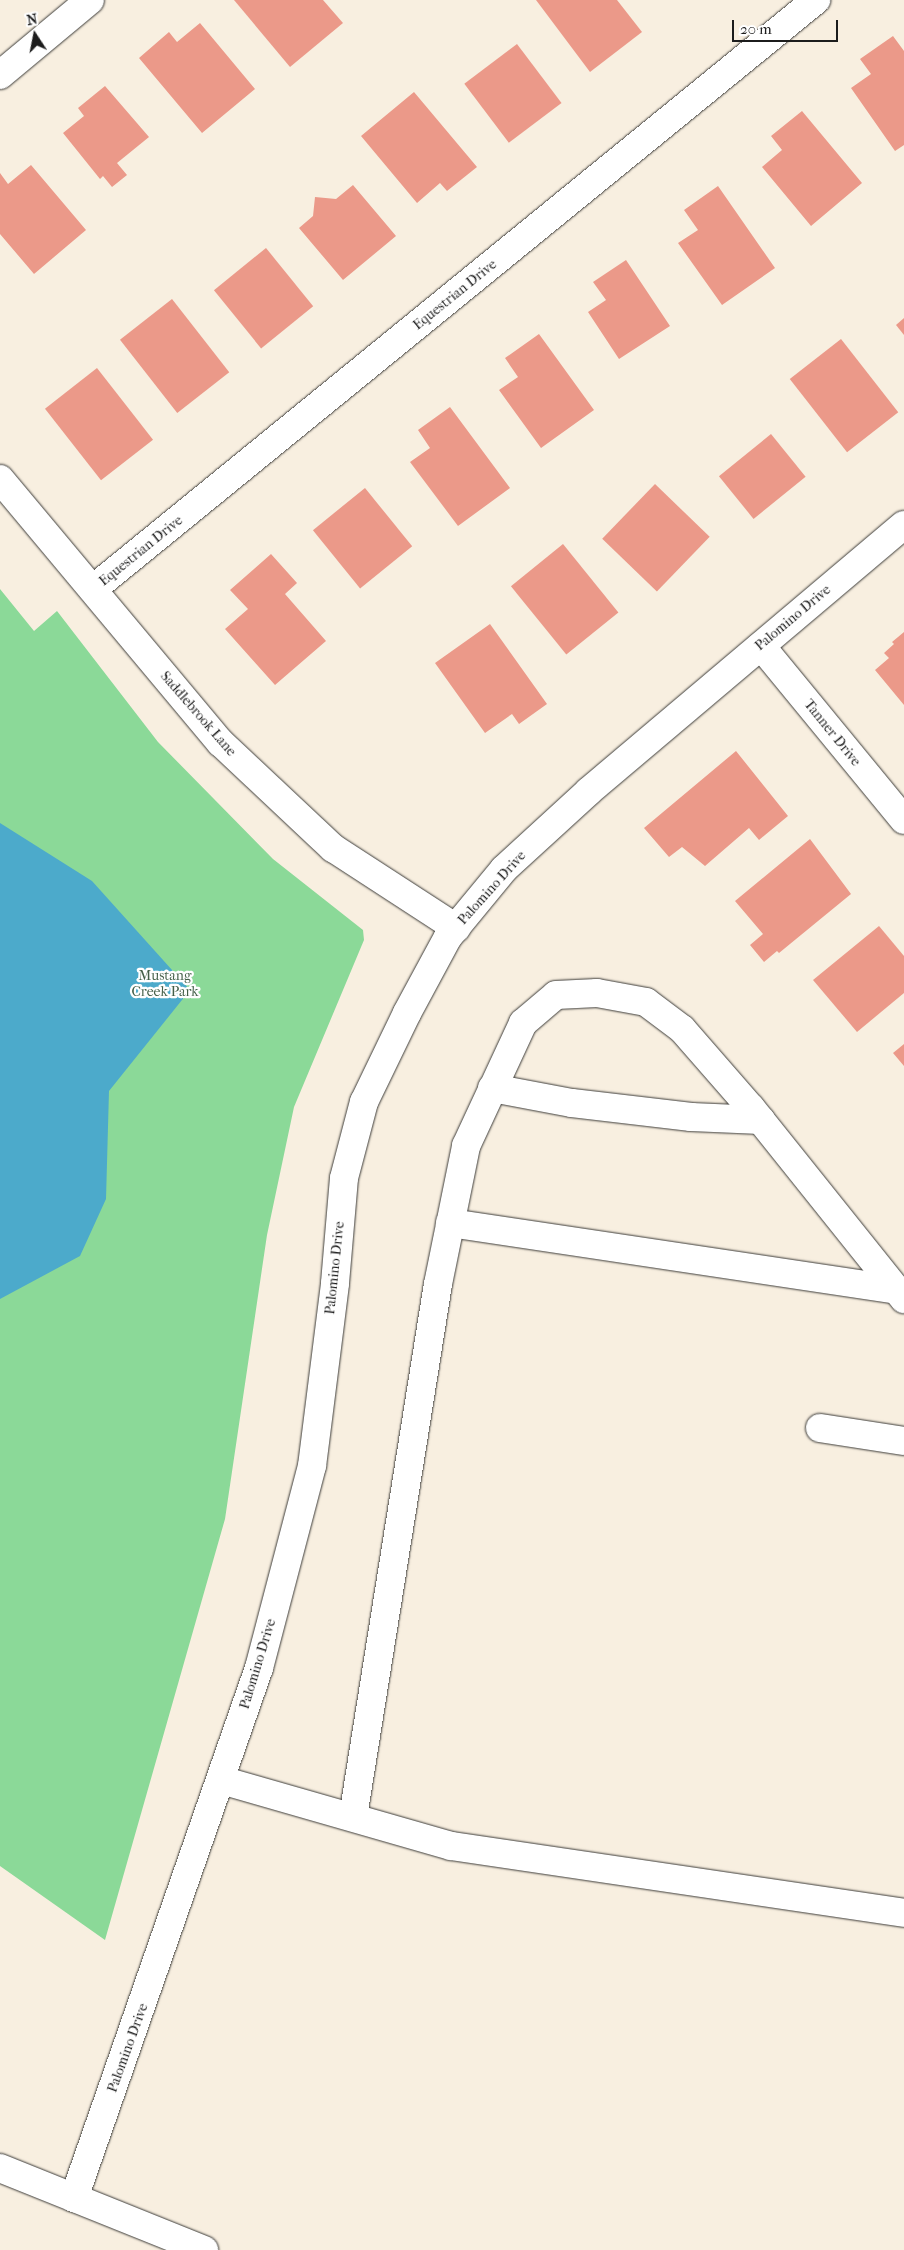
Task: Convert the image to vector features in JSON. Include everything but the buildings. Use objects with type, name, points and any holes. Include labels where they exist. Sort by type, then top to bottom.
[{"type":"street","points":[[0,74],[90,0]]},
{"type":"street","name":"Equestrian Drive","points":[[93,590],[816,0]]},
{"type":"street","name":"Saddlebrook Lane","points":[[0,478],[220,743],[333,848],[456,928]]},
{"type":"street","name":"Palomino Drive","points":[[74,2198],[259,1668],[312,1466],[335,1282],[344,1178],[361,1111],[407,1013],[456,928],[504,869],[589,790],[904,525]]},
{"type":"street","name":"Tanner Drive","points":[[761,646],[904,820]]},
{"type":"street","points":[[353,1817],[450,1223],[466,1146],[523,1023],[556,995],[597,993],[646,1002],[682,1029],[761,1120],[900,1294]]},
{"type":"street","points":[[492,1088],[572,1103],[691,1117],[761,1120]]},
{"type":"street","points":[[450,1223],[900,1294]]},
{"type":"street","points":[[820,1428],[904,1440]]},
{"type":"street","points":[[220,1780],[451,1846],[904,1913]]},
{"type":"street","points":[[0,2168],[204,2250]]},
{"type":"green space","name":"Mustang Creek Park","points":[[0,589],[34,631],[57,611],[158,742],[273,859],[363,930],[364,940],[294,1107],[267,1235],[225,1519],[105,1940],[0,1866]]},
{"type":"water","points":[[0,823],[92,881],[190,990],[109,1091],[106,1199],[80,1256],[0,1299]]}]
